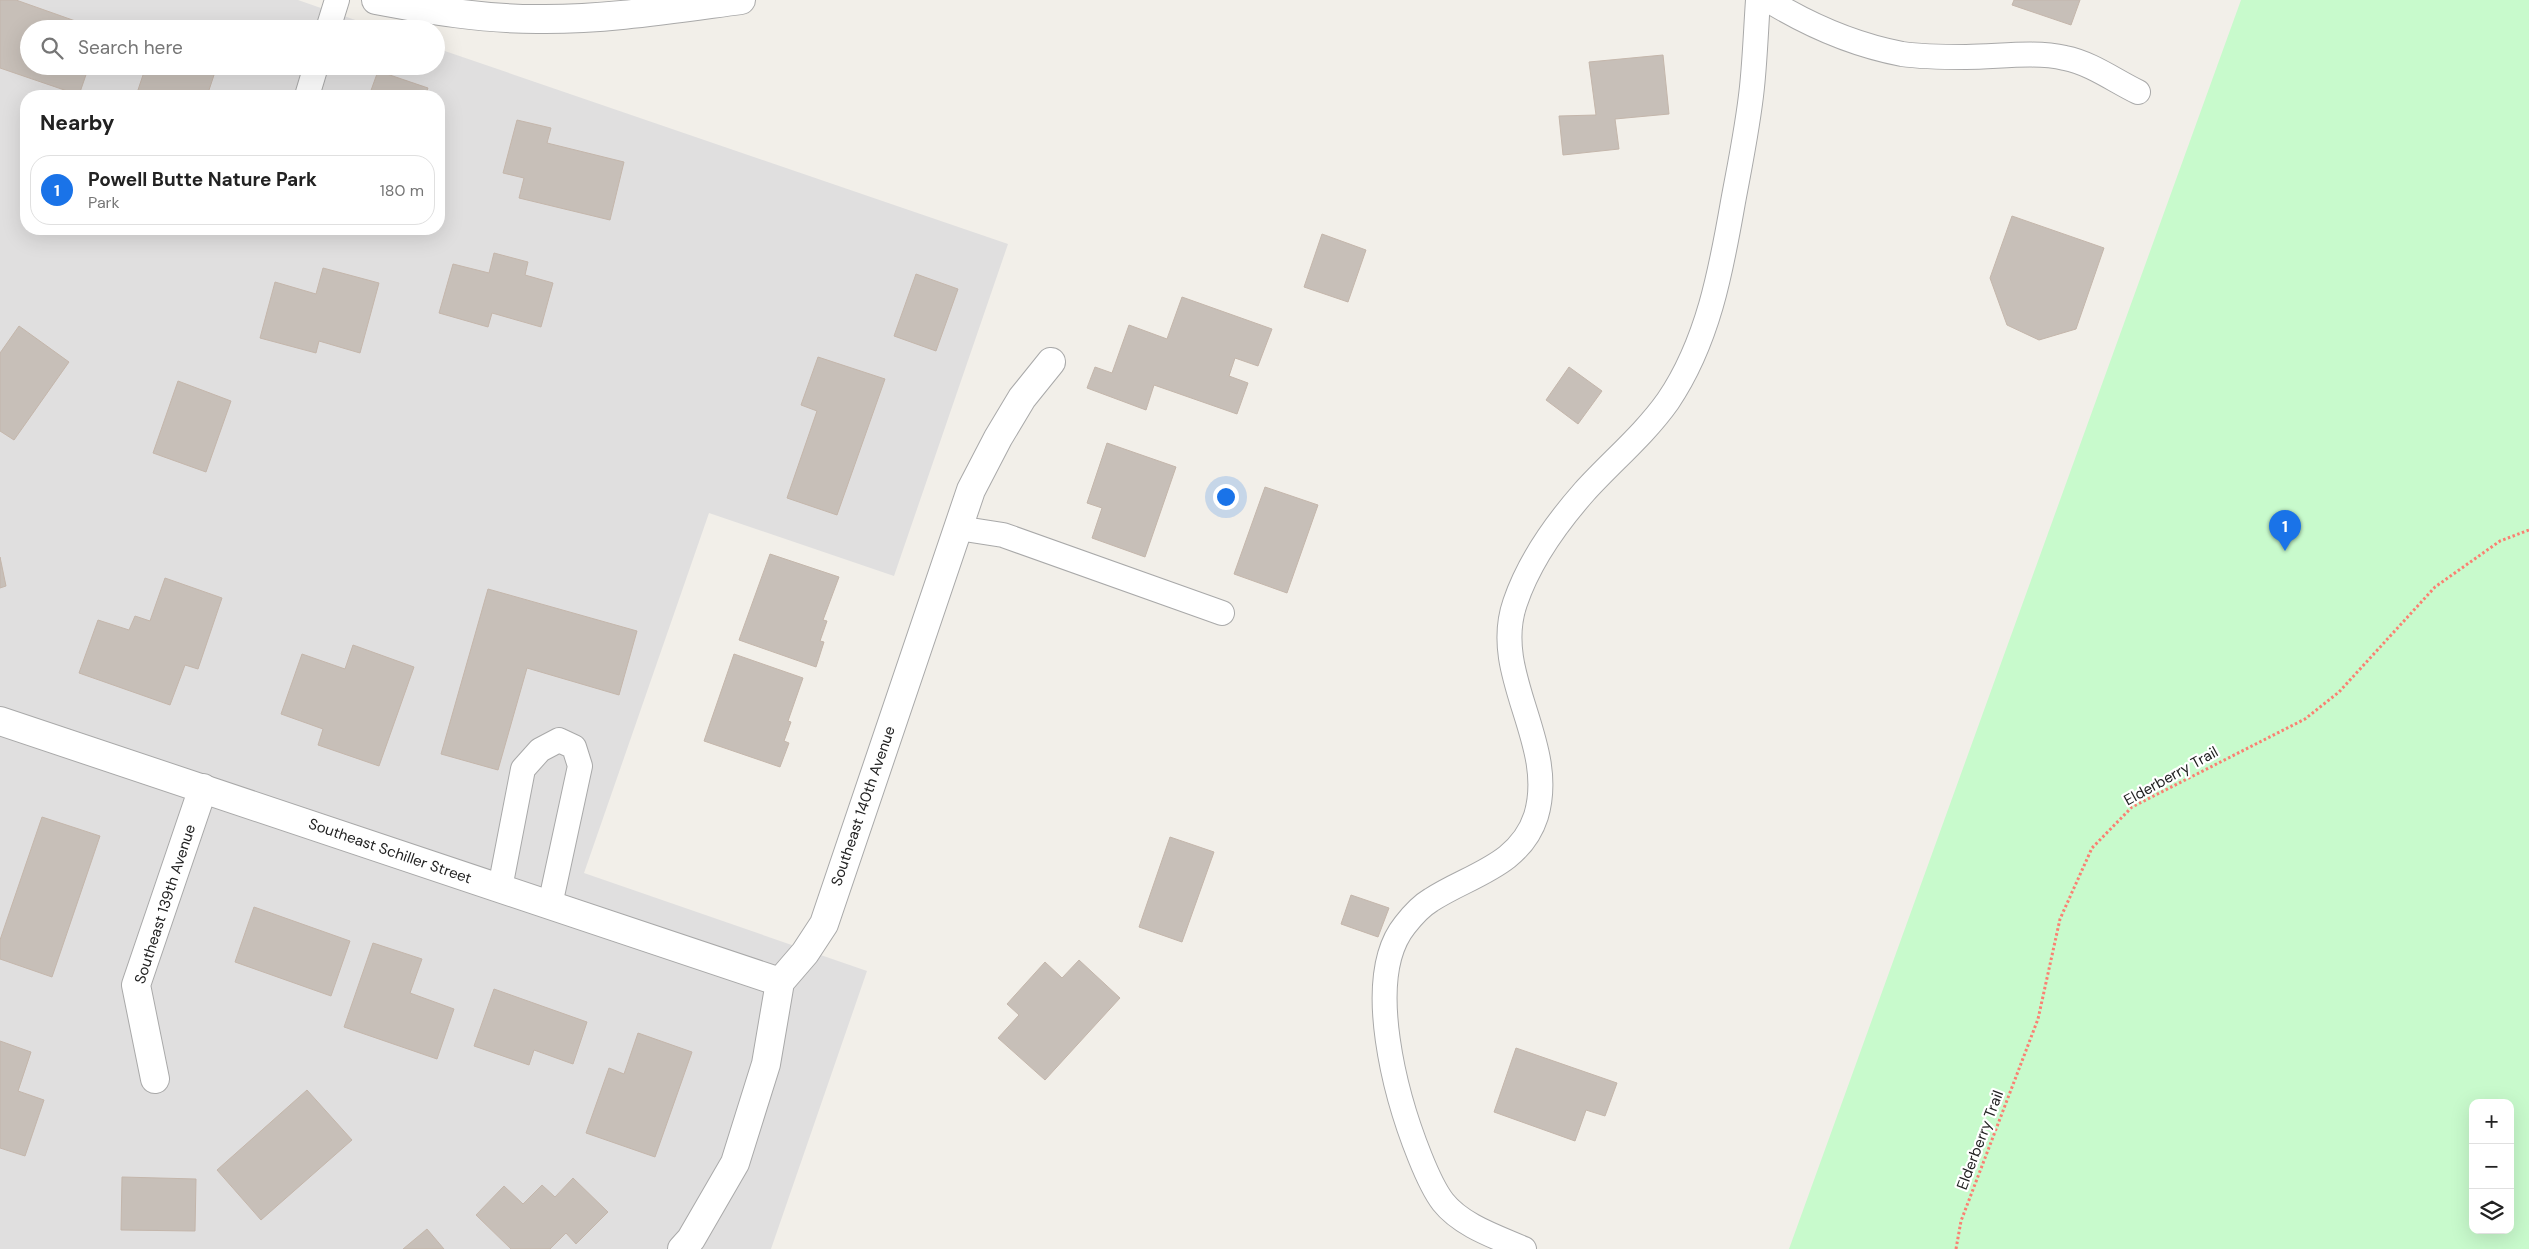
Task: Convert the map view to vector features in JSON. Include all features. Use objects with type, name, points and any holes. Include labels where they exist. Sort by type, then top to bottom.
[{"type":"street","points":[[376,0],[432,10],[538,20],[656,12],[741,0]]},
{"type":"street","name":"Southeast 140th Avenue","points":[[682,1249],[691,1239],[735,1163],[766,1064],[780,982],[824,924],[971,490],[998,438],[1022,398],[1051,362]]},
{"type":"street","name":"Southeast Schiller Street","points":[[0,721],[780,982]]},
{"type":"street","name":"Southeast 139th Avenue","points":[[155,1079],[136,985],[203,788]]},
{"type":"lane","points":[[331,20],[337,0]]},
{"type":"lane","points":[[1524,1249],[1458,1216],[1443,1202],[1427,1174],[1409,1131],[1396,1085],[1385,1016],[1386,976],[1394,942],[1402,928],[1415,914],[1430,900],[1491,869],[1507,858],[1522,842],[1535,819],[1540,798],[1541,779],[1538,758],[1514,670],[1510,648],[1510,621],[1514,604],[1528,572],[1554,530],[1584,492],[1666,404],[1679,383],[1705,325],[1726,247],[1748,117],[1758,0]]},
{"type":"lane","points":[[1768,0],[1800,18],[1848,38],[1900,53],[1942,57],[2028,56],[2066,58],[2098,71],[2138,92]]},
{"type":"lane","points":[[308,90],[313,75]]},
{"type":"lane","points":[[958,528],[1003,535],[1222,613]]},
{"type":"lane","points":[[500,888],[523,770],[540,750],[559,740],[574,747],[580,766],[550,905]]},
{"type":"path","name":"Elderberry Trail","points":[[1956,1249],[1961,1221],[2038,1019],[2060,919],[2092,848],[2132,808],[2305,719],[2339,692],[2435,587],[2500,541],[2529,530]]},
{"type":"shaded area","points":[[0,0],[298,0],[355,20],[20,20],[20,75],[445,75],[445,51],[1008,244],[894,576],[709,513],[584,873],[867,971],[771,1249],[0,1249]]},
{"type":"green space","points":[[2241,0],[2529,0],[2529,1249],[1789,1249]]},
{"type":"building","points":[[0,0],[16,0],[73,20],[20,20],[20,75],[0,68]]},
{"type":"building","points":[[2014,0],[2080,0],[2071,25],[2012,5]]},
{"type":"building","points":[[1663,55],[1669,114],[1615,119],[1619,149],[1563,155],[1559,116],[1596,115],[1589,62]]},
{"type":"building","points":[[20,75],[86,75],[81,90],[64,90]]},
{"type":"building","points":[[143,75],[214,75],[209,90],[138,90]]},
{"type":"building","points":[[377,75],[390,75],[428,88],[427,90],[371,90]]},
{"type":"building","points":[[517,120],[551,128],[547,143],[624,162],[610,220],[519,198],[524,178],[503,173]]},
{"type":"building","points":[[2012,216],[2104,248],[2076,329],[2039,340],[2007,325],[1990,278]]},
{"type":"building","points":[[1322,234],[1366,250],[1348,302],[1304,287]]},
{"type":"building","points":[[494,253],[528,262],[525,275],[553,283],[541,327],[492,313],[488,327],[439,313],[453,264],[489,273]]},
{"type":"building","points":[[323,268],[379,283],[360,353],[319,341],[316,353],[260,338],[275,282],[316,294]]},
{"type":"building","points":[[916,274],[958,289],[936,351],[894,336]]},
{"type":"building","points":[[1182,297],[1272,329],[1258,366],[1235,358],[1229,376],[1248,383],[1237,414],[1154,385],[1146,410],[1087,388],[1095,367],[1112,373],[1129,325],[1167,339]]},
{"type":"building","points":[[19,326],[69,362],[14,440],[0,431],[0,353]]},
{"type":"building","points":[[818,357],[885,379],[837,515],[787,498],[817,411],[801,405]]},
{"type":"building","points":[[1569,367],[1602,391],[1578,424],[1546,400]]},
{"type":"building","points":[[178,381],[231,401],[206,472],[153,453]]},
{"type":"building","points":[[1107,443],[1176,467],[1145,557],[1092,538],[1102,508],[1087,503]]},
{"type":"building","points":[[1265,487],[1318,505],[1287,593],[1234,574]]},
{"type":"building","points":[[770,554],[839,577],[823,620],[827,621],[820,641],[824,642],[816,667],[739,640]]},
{"type":"building","points":[[0,557],[6,586],[0,588]]},
{"type":"building","points":[[165,578],[222,598],[198,669],[185,665],[170,705],[79,673],[98,620],[129,630],[135,616],[150,621]]},
{"type":"building","points":[[488,589],[637,631],[619,695],[527,668],[498,770],[441,754]]},
{"type":"building","points":[[353,645],[414,667],[379,766],[318,745],[323,729],[281,714],[302,654],[345,669]]},
{"type":"building","points":[[734,654],[803,678],[788,721],[791,722],[784,741],[789,743],[780,767],[704,741]]},
{"type":"building","points":[[42,817],[100,836],[52,977],[0,959],[0,940]]},
{"type":"building","points":[[1170,837],[1214,852],[1182,942],[1139,927]]},
{"type":"building","points":[[1351,895],[1389,908],[1378,937],[1341,924]]},
{"type":"building","points":[[254,907],[350,941],[331,996],[235,962]]},
{"type":"building","points":[[373,943],[422,959],[410,993],[454,1009],[437,1059],[344,1027]]},
{"type":"building","points":[[1079,960],[1120,998],[1045,1080],[998,1038],[1019,1015],[1007,1004],[1045,962],[1062,978]]},
{"type":"building","points":[[494,989],[587,1022],[573,1064],[534,1050],[529,1065],[474,1046]]},
{"type":"building","points":[[638,1033],[692,1052],[655,1157],[586,1133],[609,1068],[624,1074]]},
{"type":"building","points":[[0,1041],[31,1052],[18,1091],[44,1100],[25,1156],[0,1148]]},
{"type":"building","points":[[1516,1048],[1617,1083],[1605,1116],[1586,1110],[1575,1141],[1494,1112]]},
{"type":"building","points":[[307,1090],[352,1140],[261,1220],[217,1170]]},
{"type":"building","points":[[122,1177],[196,1179],[195,1231],[121,1230]]},
{"type":"building","points":[[573,1178],[608,1212],[576,1244],[566,1233],[550,1249],[511,1249],[476,1215],[504,1186],[523,1204],[542,1185],[555,1197]]},
{"type":"building","points":[[427,1229],[444,1249],[403,1249]]},
{"type":"place","name":"Powell Butte Nature Park","points":[[2285,551]]}]
